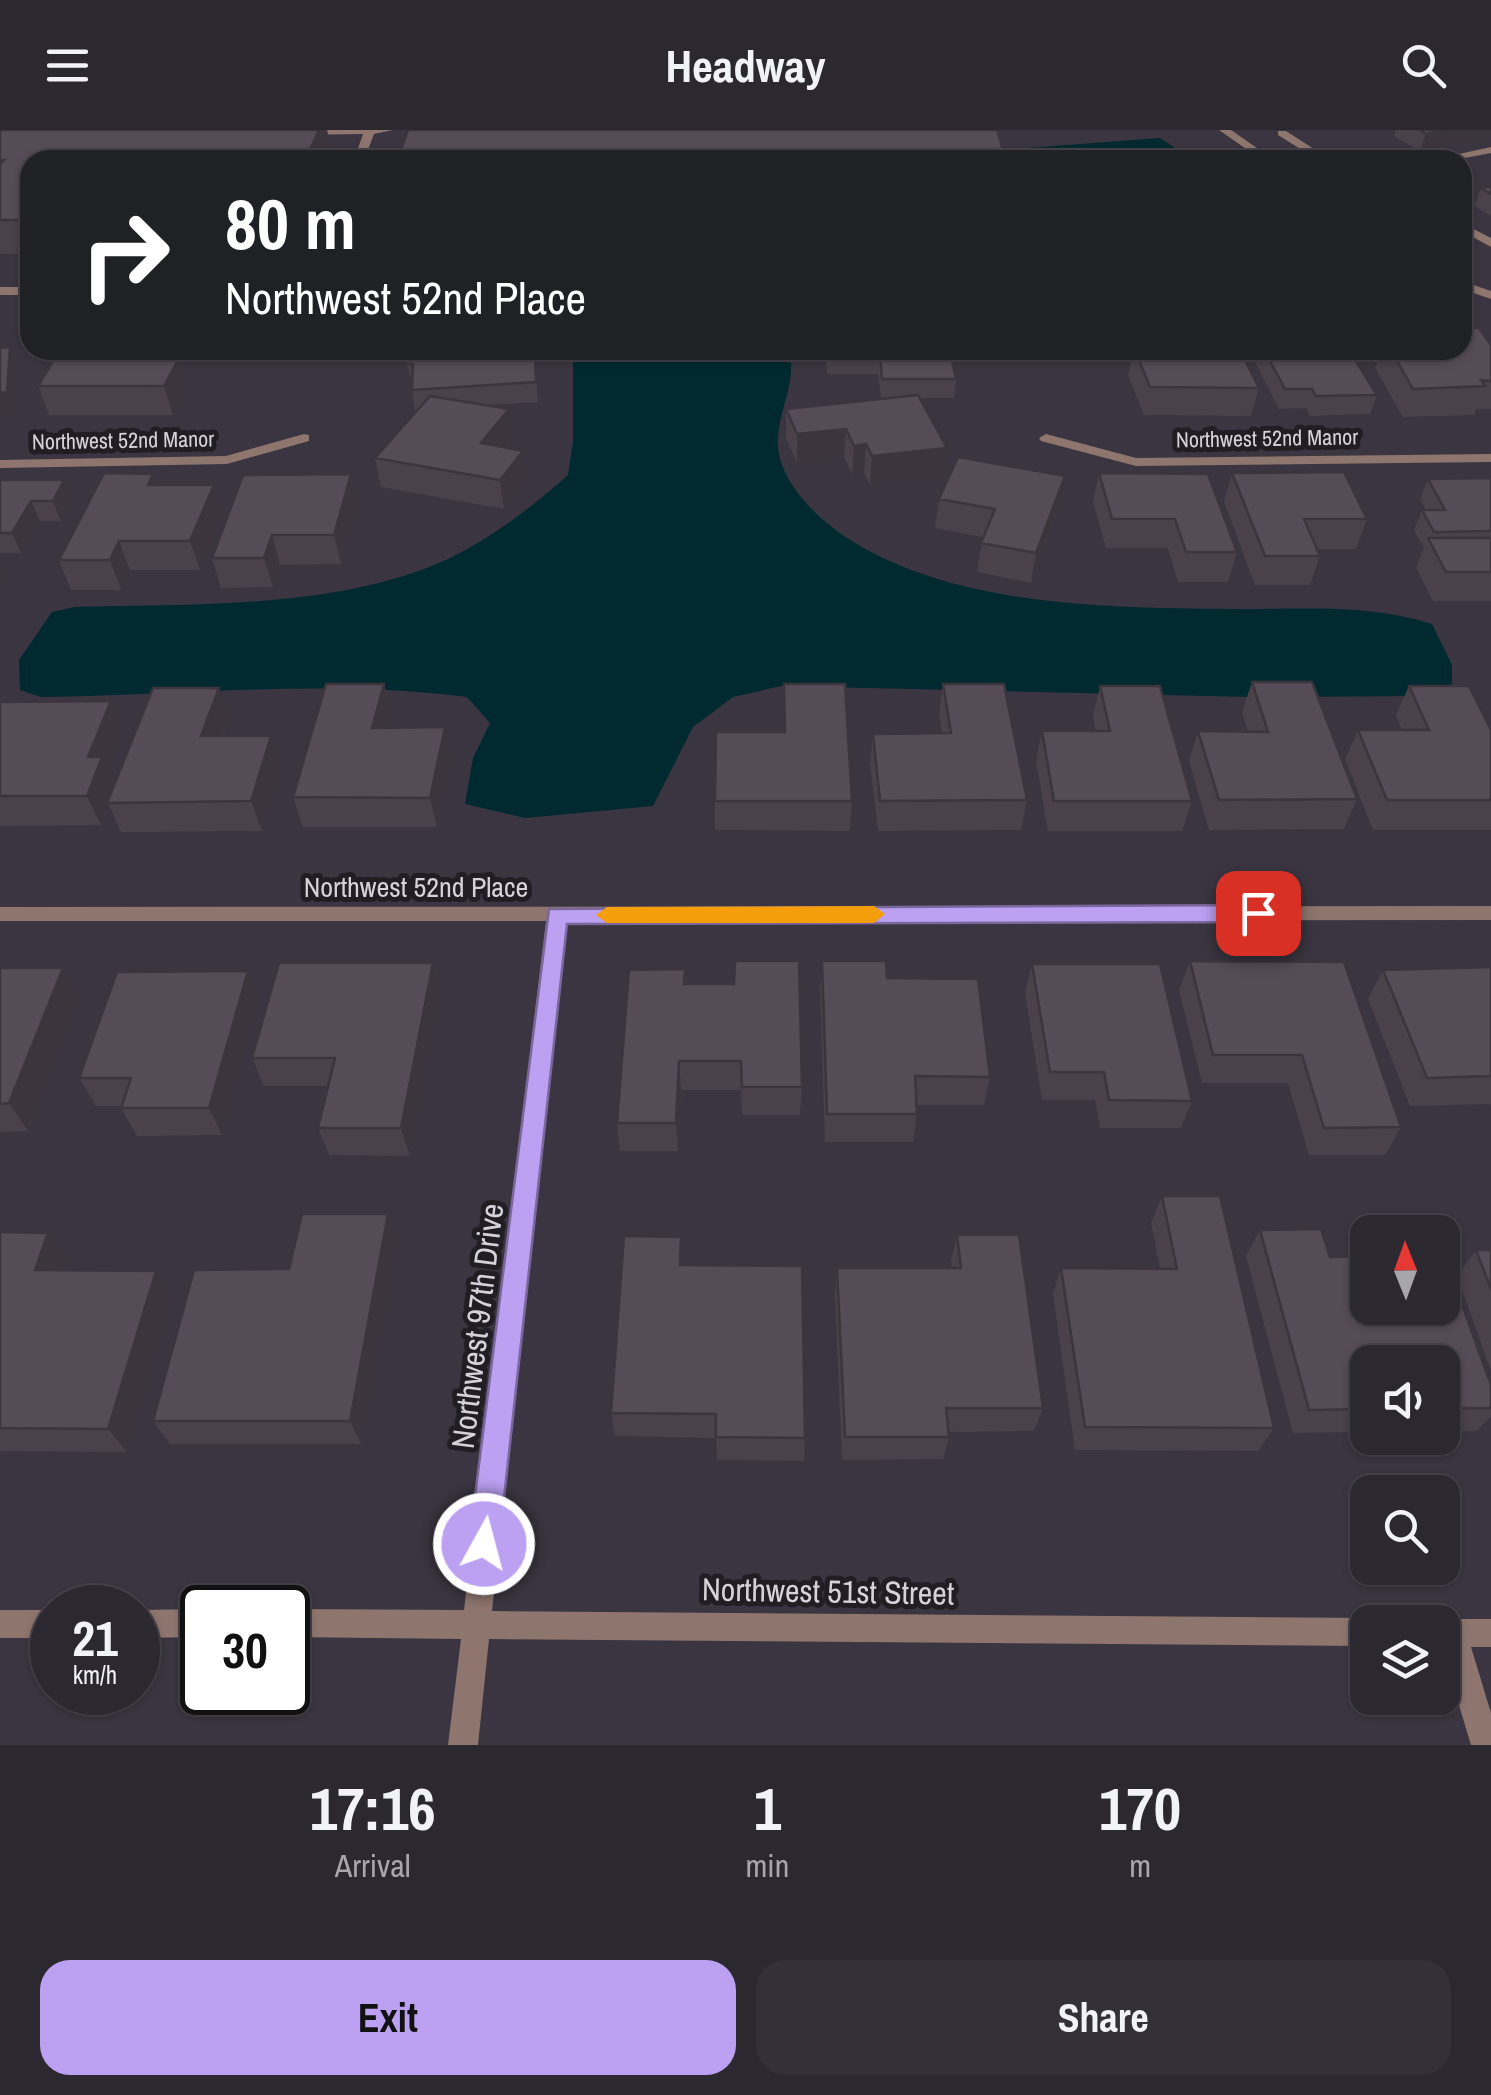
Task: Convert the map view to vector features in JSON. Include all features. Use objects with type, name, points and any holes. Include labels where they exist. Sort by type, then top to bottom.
[{"type":"street","points":[[296,134],[388,130]]},
{"type":"street","points":[[1224,130],[1254,150]]},
{"type":"street","points":[[363,150],[369,133]]},
{"type":"street","points":[[1282,133],[1310,150]]},
{"type":"street","name":"Northwest 52nd Manor","points":[[0,464],[228,460],[304,438]]},
{"type":"street","name":"Northwest 52nd Manor","points":[[1046,438],[1136,462],[1491,458]]},
{"type":"street","name":"Northwest 52nd Place","points":[[0,914],[1491,913]]},
{"type":"street","name":"Northwest 97th Drive","points":[[463,1745],[557,915]]},
{"type":"street","name":"Northwest 51st Street","points":[[310,1623],[1350,1632]]},
{"type":"street","points":[[0,1624],[30,1624]]},
{"type":"street","points":[[1460,1633],[1491,1633]]},
{"type":"street","points":[[1460,1670],[1486,1745]]},
{"type":"shaded area","points":[[1160,138],[1178,150],[1028,150]]},
{"type":"shaded area","points":[[573,360],[785,360],[791,363],[791,375],[778,434],[784,471],[798,494],[827,523],[890,561],[938,579],[1039,600],[1144,607],[1339,609],[1408,618],[1432,624],[1452,665],[1452,687],[1427,696],[1249,697],[781,686],[733,697],[693,727],[653,806],[525,818],[465,804],[473,758],[490,723],[467,697],[307,689],[41,697],[20,690],[19,660],[52,612],[75,607],[265,601],[361,587],[406,575],[480,542],[540,499],[568,475],[573,441]]},
{"type":"building","points":[[0,130],[319,130],[310,150],[20,150],[20,220],[0,220],[0,164],[4,160],[0,160]]},
{"type":"building","points":[[408,130],[997,130],[1003,150],[401,150]]},
{"type":"building","points":[[1472,328],[1479,328],[1491,345],[1491,381],[1481,380],[1485,386],[1413,389],[1397,360],[1472,360]]},
{"type":"building","points":[[10,347],[7,392],[0,393],[0,348]]},
{"type":"building","points":[[54,360],[178,360],[164,386],[38,386]]},
{"type":"building","points":[[407,360],[535,360],[536,382],[412,390],[413,364],[407,364]]},
{"type":"building","points":[[880,360],[952,360],[956,379],[882,379]]},
{"type":"building","points":[[1139,360],[1245,360],[1259,388],[1150,387]]},
{"type":"building","points":[[1269,360],[1355,360],[1377,395],[1316,396],[1312,389],[1285,389]]},
{"type":"building","points":[[918,395],[947,448],[872,456],[866,444],[854,446],[846,429],[797,434],[786,409]]},
{"type":"building","points":[[430,396],[509,409],[481,443],[523,451],[500,480],[375,458]]},
{"type":"building","points":[[958,457],[1065,476],[1036,553],[981,543],[995,509],[939,499]]},
{"type":"building","points":[[1344,472],[1367,519],[1304,519],[1320,556],[1265,556],[1232,473]]},
{"type":"building","points":[[104,473],[153,474],[148,485],[214,485],[190,541],[119,541],[110,560],[59,560]]},
{"type":"building","points":[[1099,473],[1208,474],[1237,552],[1186,552],[1175,519],[1112,519]]},
{"type":"building","points":[[351,474],[334,535],[272,535],[264,558],[212,558],[243,475]]},
{"type":"building","points":[[1491,478],[1491,531],[1434,532],[1422,510],[1445,510],[1428,479]]},
{"type":"building","points":[[0,480],[64,480],[53,501],[31,501],[12,533],[0,533]]},
{"type":"building","points":[[1428,538],[1491,538],[1491,572],[1446,572]]},
{"type":"building","points":[[1252,682],[1312,682],[1357,799],[1219,800],[1198,731],[1268,732]]},
{"type":"building","points":[[326,684],[384,684],[372,728],[445,727],[430,798],[293,797]]},
{"type":"building","points":[[784,684],[845,684],[852,801],[715,801],[716,732],[785,732]]},
{"type":"building","points":[[943,684],[1004,684],[1027,800],[880,801],[873,734],[951,733]]},
{"type":"building","points":[[1100,686],[1160,686],[1192,801],[1054,801],[1042,731],[1110,731]]},
{"type":"building","points":[[1409,686],[1469,686],[1491,730],[1491,800],[1387,800],[1358,730],[1429,730]]},
{"type":"building","points":[[153,688],[219,688],[201,736],[271,736],[251,801],[107,803]]},
{"type":"building","points":[[111,701],[88,757],[102,757],[87,796],[0,796],[0,702]]},
{"type":"building","points":[[735,961],[799,961],[802,1087],[742,1087],[741,1061],[679,1061],[676,1123],[617,1123],[629,970],[685,969],[684,984],[734,984]]},
{"type":"building","points":[[822,961],[886,961],[887,978],[978,979],[990,1077],[915,1076],[917,1114],[827,1114]]},
{"type":"building","points":[[1190,961],[1344,962],[1401,1127],[1324,1128],[1302,1055],[1213,1055]]},
{"type":"building","points":[[279,963],[433,963],[401,1128],[318,1128],[335,1058],[252,1058]]},
{"type":"building","points":[[1032,964],[1160,964],[1192,1101],[1109,1100],[1104,1072],[1050,1072]]},
{"type":"building","points":[[1491,967],[1491,1076],[1427,1078],[1383,970]]},
{"type":"building","points":[[0,968],[63,968],[9,1103],[0,1104]]},
{"type":"building","points":[[248,971],[209,1108],[121,1108],[131,1078],[79,1078],[117,972]]},
{"type":"building","points":[[1162,1196],[1220,1196],[1274,1428],[1085,1427],[1061,1268],[1177,1269]]},
{"type":"building","points":[[302,1214],[388,1214],[350,1421],[153,1421],[194,1270],[289,1269]]},
{"type":"building","points":[[1321,1229],[1330,1257],[1350,1256],[1350,1325],[1460,1325],[1460,1299],[1491,1385],[1491,1408],[1460,1408],[1460,1345],[1350,1345],[1350,1409],[1309,1410],[1260,1230]]},
{"type":"building","points":[[0,1232],[48,1233],[35,1270],[156,1271],[108,1429],[0,1428]]},
{"type":"building","points":[[957,1235],[1019,1235],[1043,1408],[946,1408],[949,1437],[845,1437],[837,1268],[961,1268]]},
{"type":"building","points":[[624,1236],[681,1237],[680,1265],[802,1266],[805,1438],[716,1437],[716,1414],[611,1413]]},
{"type":"building","points":[[1476,1250],[1491,1250],[1491,1289]]},
{"type":"slow traffic","points":[[607,915],[874,914]]},
{"type":"route","points":[[484,1544],[557,915],[1258,913]]}]
